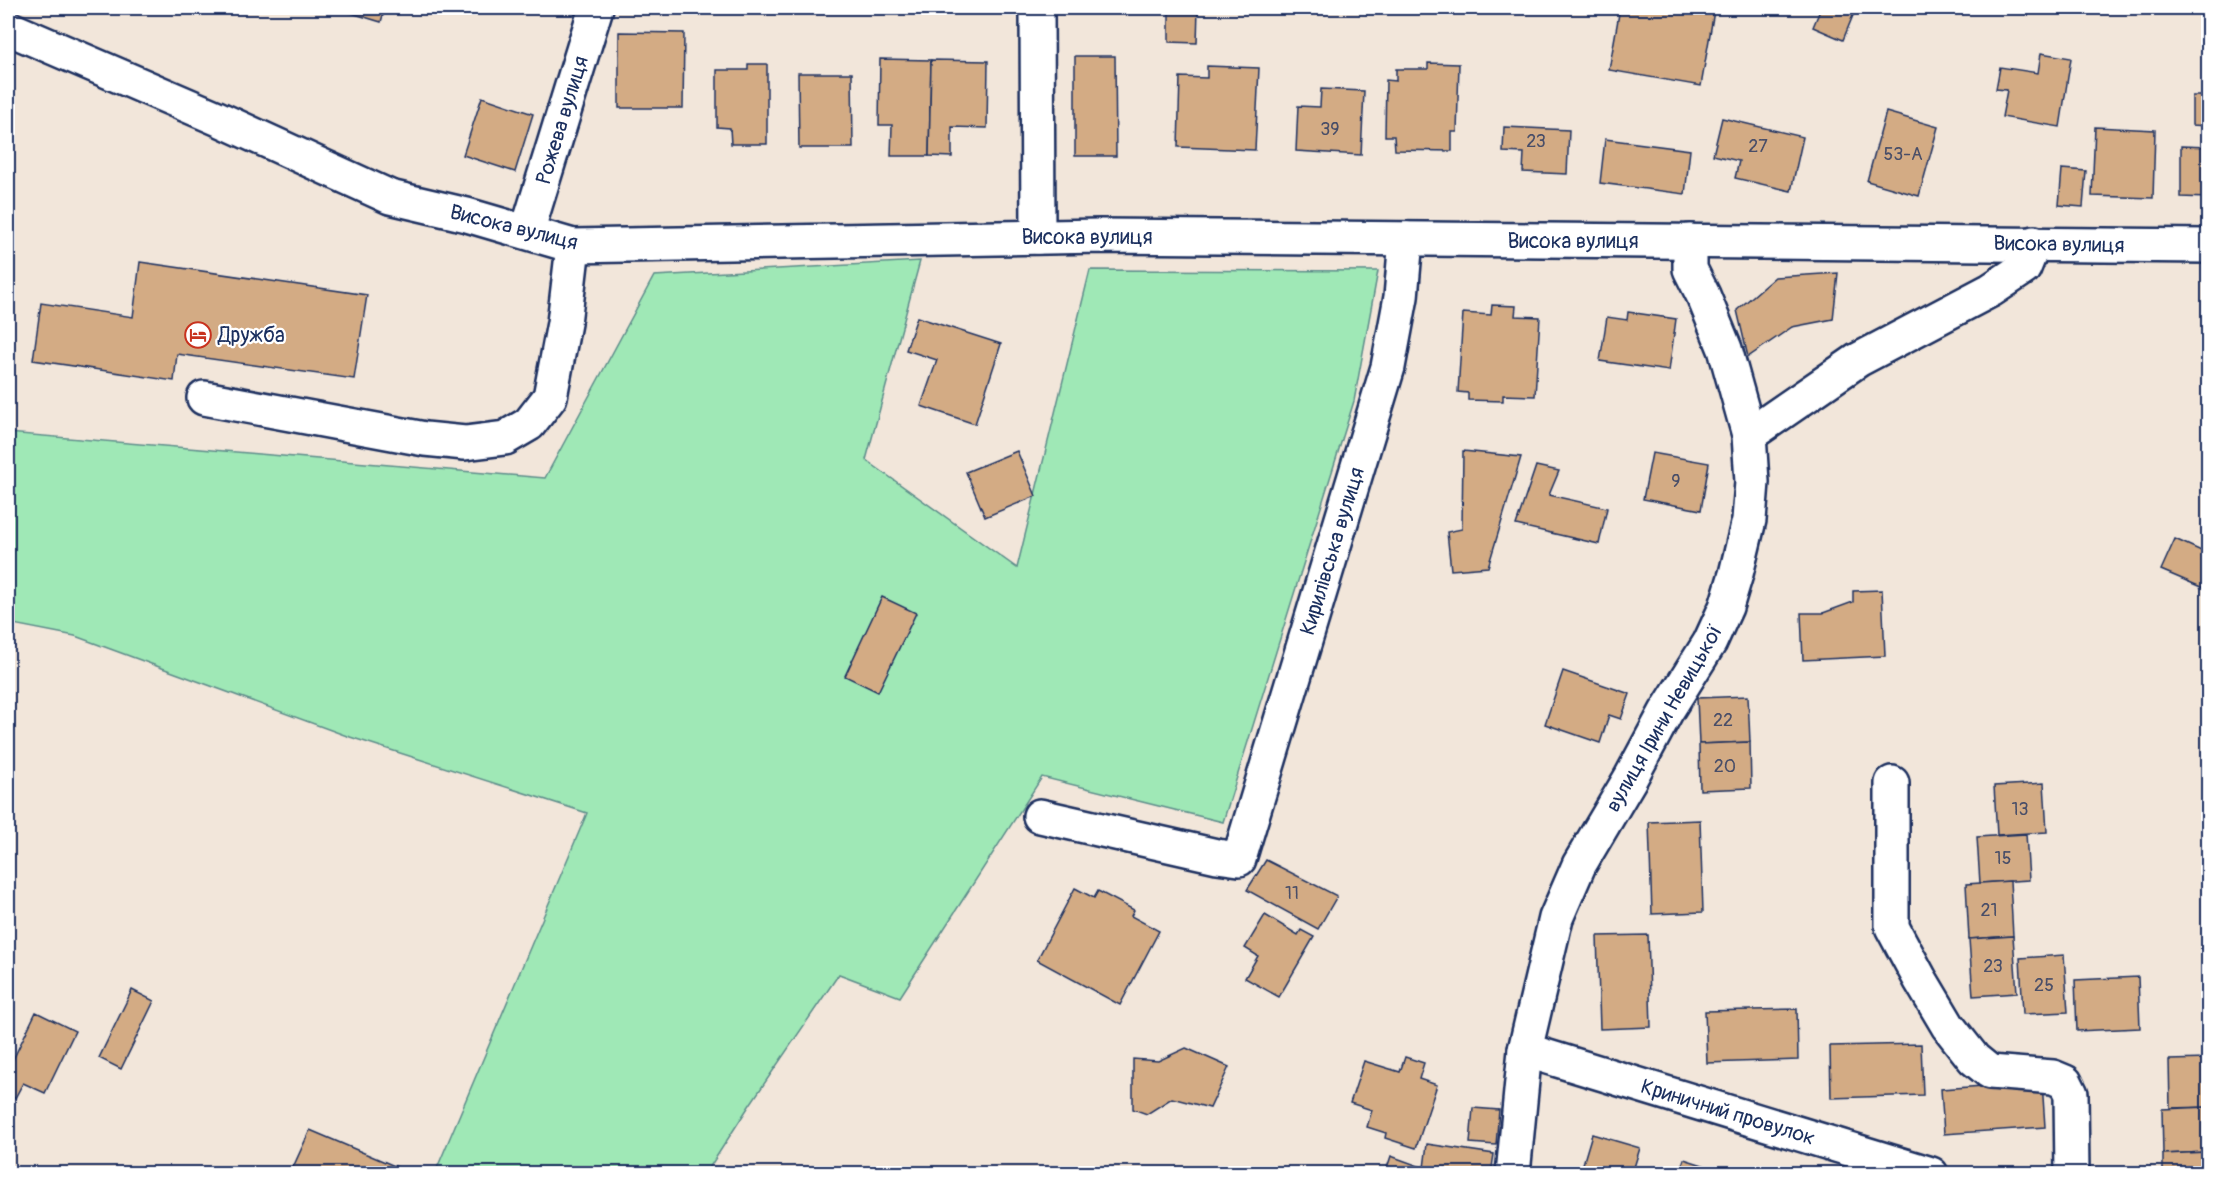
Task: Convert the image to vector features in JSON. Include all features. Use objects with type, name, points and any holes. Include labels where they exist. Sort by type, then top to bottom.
[{"type":"street","name":"Рожева вулиця","points":[[527,232],[596,8]]},
{"type":"street","points":[[1037,8],[1038,237]]},
{"type":"street","name":"Висока вулиця","points":[[8,28],[218,118],[390,197],[467,215],[573,246],[1038,237],[1336,237],[2208,246]]},
{"type":"street","name":"Кирилівська вулиця","points":[[1040,816],[1239,859],[1388,367],[1401,297],[1406,239]]},
{"type":"street","name":"вулиця Ірини Невицької","points":[[1513,1173],[1525,1050],[1556,918],[1579,865],[1630,779],[1666,712],[1710,642],[1726,607],[1749,520],[1752,482],[1749,435],[1725,349],[1690,269],[1690,241]]},
{"type":"street","points":[[1749,435],[1858,360],[1991,290],[2024,268],[2034,243]]},
{"type":"street","points":[[204,398],[425,439],[465,443],[505,438],[529,424],[550,397],[564,323],[573,246]]},
{"type":"street","points":[[1892,783],[1892,927],[1948,1026],[1974,1059],[1990,1072],[2053,1077],[2065,1082],[2071,1094],[2072,1173]]},
{"type":"street","name":"Криничний провулок","points":[[1525,1050],[1931,1173]]},
{"type":"green space","points":[[920,261],[866,460],[1017,568],[1090,270],[1378,271],[1354,401],[1223,822],[1042,777],[900,997],[839,974],[706,1173],[435,1173],[587,813],[347,736],[75,636],[8,623],[8,433],[545,478],[654,276]]},
{"type":"building","points":[[335,8],[385,8],[381,22]]},
{"type":"building","points":[[1169,8],[1198,8],[1197,43],[1169,42]]},
{"type":"building","points":[[1620,8],[1695,8],[1714,11],[1701,86],[1609,70]]},
{"type":"building","points":[[1821,8],[1856,8],[1843,40],[1813,27]]},
{"type":"building","points":[[619,32],[684,33],[683,108],[619,108]]},
{"type":"building","points":[[2041,53],[2071,58],[2060,127],[2002,117],[2007,90],[1996,89],[2000,67],[2038,73]]},
{"type":"building","points":[[1075,56],[1115,56],[1116,156],[1075,156]]},
{"type":"building","points":[[880,59],[931,60],[929,156],[891,156],[892,125],[879,125]]},
{"type":"building","points":[[931,60],[988,61],[987,128],[952,127],[952,157],[929,156]]},
{"type":"building","points":[[1428,63],[1459,64],[1457,132],[1452,132],[1452,151],[1395,150],[1394,136],[1385,136],[1386,80],[1396,81],[1396,69],[1428,69]]},
{"type":"building","points":[[748,64],[767,64],[767,144],[731,144],[730,128],[717,127],[717,70],[748,70]]},
{"type":"building","points":[[1207,66],[1259,68],[1255,150],[1178,147],[1180,77],[1207,78]]},
{"type":"building","points":[[798,73],[852,73],[853,148],[799,148]]},
{"type":"building","points":[[1321,89],[1364,91],[1361,155],[1296,151],[1298,106],[1320,107]]},
{"type":"building","points":[[2192,96],[2208,96],[2208,126],[2192,125]]},
{"type":"building","points":[[482,97],[533,114],[515,172],[463,155]]},
{"type":"building","points":[[1886,112],[1938,127],[1919,196],[1867,181]]},
{"type":"building","points":[[1722,118],[1803,137],[1791,191],[1735,178],[1739,161],[1713,155]]},
{"type":"building","points":[[1504,127],[1569,130],[1567,174],[1523,172],[1524,153],[1503,152]]},
{"type":"building","points":[[2095,127],[2155,130],[2153,198],[2092,196]]},
{"type":"building","points":[[1605,139],[1690,150],[1685,194],[1600,183]]},
{"type":"building","points":[[2181,146],[2208,147],[2208,198],[2181,197]]},
{"type":"building","points":[[2062,169],[2086,171],[2083,207],[2059,205]]},
{"type":"building","name":"Дружба","points":[[140,262],[367,295],[354,379],[177,354],[174,381],[33,360],[41,303],[133,317]]},
{"type":"building","points":[[1838,273],[1833,319],[1792,327],[1748,357],[1737,310],[1775,277]]},
{"type":"building","points":[[1492,305],[1516,306],[1515,316],[1540,317],[1535,396],[1503,395],[1503,401],[1468,400],[1468,393],[1458,392],[1463,313],[1491,315]]},
{"type":"building","points":[[1628,312],[1676,319],[1669,371],[1600,361],[1607,317],[1627,320]]},
{"type":"building","points":[[917,317],[1001,344],[975,424],[921,406],[937,360],[906,350]]},
{"type":"building","points":[[1017,451],[1036,496],[985,517],[966,472]]},
{"type":"building","points":[[1463,451],[1521,457],[1488,567],[1451,570],[1447,532],[1462,529]]},
{"type":"building","points":[[1652,453],[1709,463],[1701,510],[1643,499]]},
{"type":"building","points":[[1536,466],[1559,471],[1549,495],[1607,508],[1599,544],[1516,525]]},
{"type":"building","points":[[2175,539],[2208,554],[2208,590],[2161,570]]},
{"type":"building","points":[[1882,590],[1885,656],[1803,660],[1801,613],[1823,613],[1853,602],[1853,591]]},
{"type":"building","points":[[882,597],[916,613],[878,692],[845,676]]},
{"type":"building","points":[[1563,671],[1630,694],[1621,719],[1609,715],[1600,743],[1545,724]]},
{"type":"building","points":[[1748,696],[1750,742],[1699,744],[1697,698]]},
{"type":"building","points":[[1750,742],[1751,788],[1700,790],[1699,744]]},
{"type":"building","points":[[2044,783],[2047,832],[1997,835],[1994,786]]},
{"type":"building","points":[[1700,820],[1703,912],[1652,914],[1649,822]]},
{"type":"building","points":[[2026,834],[2029,880],[1980,883],[1977,837]]},
{"type":"building","points":[[1266,860],[1337,896],[1318,929],[1247,890]]},
{"type":"building","points":[[2010,881],[2013,936],[1969,939],[1966,884]]},
{"type":"building","points":[[1075,888],[1094,898],[1098,891],[1134,910],[1131,916],[1159,931],[1120,1005],[1037,960]]},
{"type":"building","points":[[1265,915],[1298,935],[1301,930],[1314,937],[1279,997],[1245,978],[1258,956],[1245,948]]},
{"type":"building","points":[[1648,935],[1651,1027],[1600,1029],[1597,936]]},
{"type":"building","points":[[2013,936],[2017,993],[1973,996],[1969,939]]},
{"type":"building","points":[[2064,955],[2068,1012],[2023,1014],[2020,958]]},
{"type":"building","points":[[2138,977],[2140,1028],[2077,1031],[2075,980]]},
{"type":"building","points":[[132,990],[154,1001],[121,1069],[99,1058]]},
{"type":"building","points":[[1797,1009],[1798,1060],[1707,1063],[1705,1011]]},
{"type":"building","points":[[36,1012],[75,1031],[45,1093],[23,1083],[15,1098],[8,1095],[11,1077],[8,1075],[8,1070]]},
{"type":"building","points":[[1921,1044],[1923,1095],[1831,1098],[1830,1046]]},
{"type":"building","points":[[1186,1048],[1229,1067],[1210,1108],[1172,1098],[1147,1114],[1133,1109],[1133,1059],[1158,1061]]},
{"type":"building","points":[[1405,1057],[1424,1063],[1419,1079],[1437,1085],[1416,1148],[1385,1138],[1386,1133],[1367,1127],[1372,1110],[1350,1103],[1364,1061],[1400,1072]]},
{"type":"building","points":[[2208,1059],[2208,1107],[2170,1108],[2169,1060]]},
{"type":"building","points":[[2042,1082],[2045,1127],[1944,1134],[1941,1089]]},
{"type":"building","points":[[2208,1107],[2208,1152],[2163,1154],[2162,1109]]},
{"type":"building","points":[[1473,1108],[1499,1110],[1496,1145],[1470,1143]]},
{"type":"building","points":[[310,1130],[404,1170],[403,1174],[290,1174]]},
{"type":"building","points":[[1592,1134],[1640,1148],[1632,1174],[1580,1174]]},
{"type":"building","points":[[1427,1144],[1494,1154],[1491,1174],[1385,1174],[1391,1156],[1424,1168]]},
{"type":"building","points":[[2208,1152],[2208,1174],[2163,1174],[2163,1154]]},
{"type":"building","points":[[1684,1159],[1731,1174],[1679,1174]]},
{"type":"place","name":"Дружба","points":[[198,335]]}]
